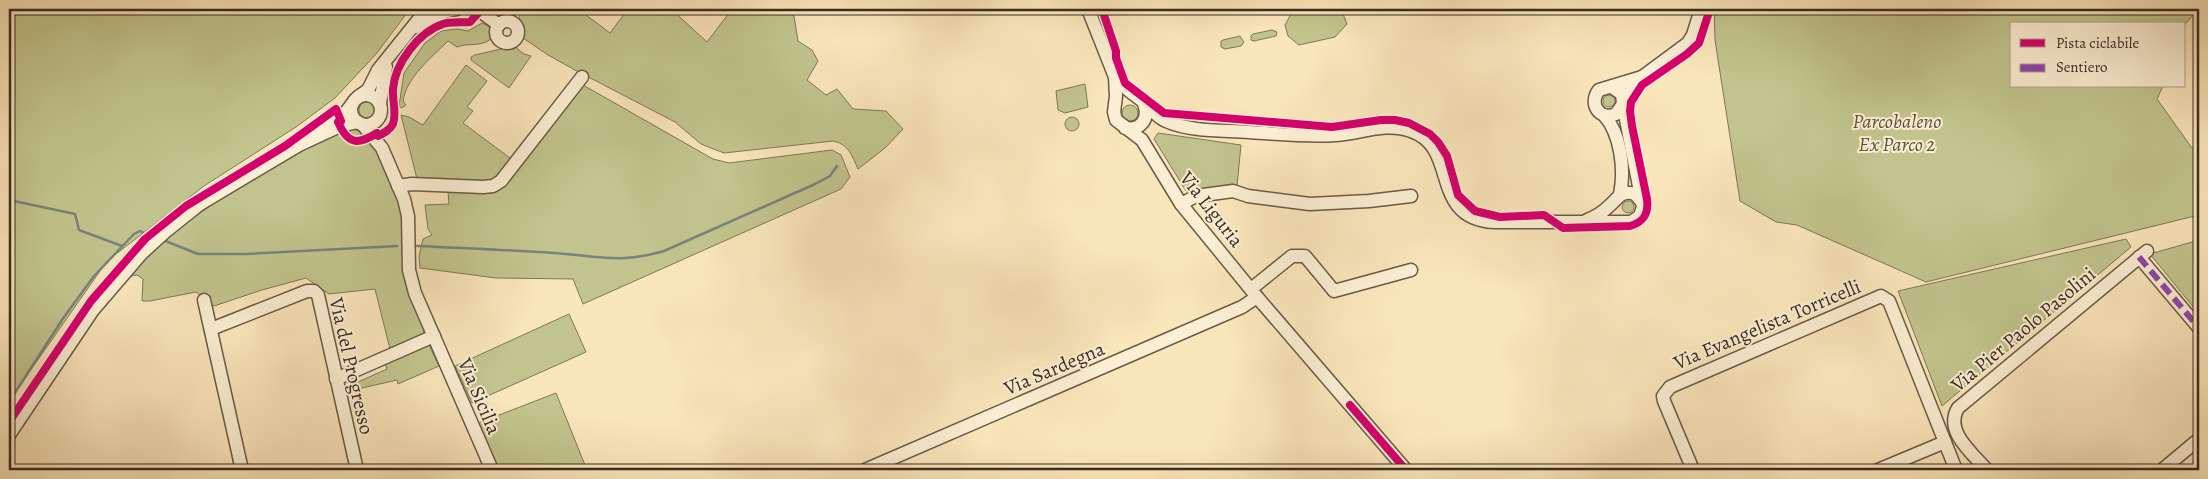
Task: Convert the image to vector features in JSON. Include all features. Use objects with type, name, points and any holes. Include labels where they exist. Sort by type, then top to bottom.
[{"type":"street","points":[[299,145],[311,133],[346,112],[355,100],[368,90],[378,70],[388,60],[427,9]]},
{"type":"street","points":[[408,33],[436,14],[446,10],[458,9]]},
{"type":"street","points":[[477,9],[499,25]]},
{"type":"street","points":[[1604,115],[1616,114],[1642,77],[1688,44],[1701,9]]},
{"type":"street","points":[[1090,11],[1115,76],[1115,118],[1118,123],[1124,128],[1135,128],[1143,123],[1166,121]]},
{"type":"street","points":[[382,148],[380,103],[382,81],[388,60]]},
{"type":"street","points":[[1115,76],[1140,101],[1166,121],[1185,127],[1298,135],[1337,135],[1392,127],[1414,132],[1431,145],[1442,165],[1445,182],[1452,198],[1466,213],[1483,222],[1626,222],[1636,220],[1640,216],[1643,211],[1642,202],[1623,102],[1619,90],[1612,87]]},
{"type":"street","points":[[398,186],[412,184],[483,187],[493,186],[502,182],[582,77]]},
{"type":"street","points":[[1626,222],[1621,220],[1614,212],[1623,181],[1620,154],[1614,128],[1595,106],[1595,95],[1603,88],[1642,77]]},
{"type":"street","points":[[355,100],[368,94],[380,103]]},
{"type":"street","points":[[1116,106],[1124,98],[1140,101]]},
{"type":"street","points":[[355,100],[352,114],[382,148]]},
{"type":"street","points":[[1140,101],[1146,115],[1143,123]]},
{"type":"street","points":[[9,435],[93,310],[141,254],[200,204],[299,145],[340,126],[360,123],[372,124],[380,117]]},
{"type":"street","name":"Via Liguria","points":[[1142,140],[1143,123]]},
{"type":"street","name":"Via Liguria","points":[[1124,128],[1142,140],[1181,204],[1254,293],[1406,470]]},
{"type":"street","name":"Via Sicilia","points":[[382,148],[408,216],[411,280],[492,470]]},
{"type":"street","points":[[1181,204],[1196,196],[1233,191],[1248,196],[1310,204],[1369,202],[1411,196]]},
{"type":"street","points":[[1586,221],[1600,214],[1617,198],[1633,192],[1642,202]]},
{"type":"street","name":"Via Sardegna","points":[[864,470],[893,465],[1242,307],[1292,256],[1298,254],[1304,256],[1334,291],[1411,270]]},
{"type":"street","name":"Via Pier Paolo Pasolini","points":[[1987,470],[1956,433],[1953,420],[1958,408],[2143,254],[2199,328]]},
{"type":"street","name":"Via del Progresso","points":[[210,329],[307,291],[314,291],[321,302],[357,470]]},
{"type":"street","name":"Via Evangelista Torricelli","points":[[1693,470],[1664,401],[1663,396],[1666,391],[1676,383],[1878,297],[1885,296],[1890,301],[1946,442]]},
{"type":"street","points":[[204,300],[242,470]]},
{"type":"street","points":[[336,379],[434,336]]},
{"type":"street","points":[[2162,470],[2199,439]]},
{"type":"street","points":[[1878,470],[1946,442],[1956,470]]},
{"type":"green space","points":[[9,9],[410,9],[376,54],[335,98],[296,127],[204,186],[107,261],[9,401]]},
{"type":"green space","points":[[522,9],[578,9],[610,33],[628,9],[671,9],[707,42],[732,9],[784,9],[794,16],[798,41],[812,50],[818,61],[807,80],[826,95],[837,89],[853,109],[886,111],[903,129],[885,148],[858,169],[852,155],[846,148],[833,141],[724,153],[701,144],[675,122],[575,70],[523,38],[517,24]]},
{"type":"green space","points":[[1304,9],[1341,9],[1347,24],[1335,37],[1299,45],[1288,36],[1285,25],[1291,14]]},
{"type":"green space","name":"Parcobaleno Ex Parco 2","points":[[1714,9],[2199,9],[2186,23],[2010,22],[2010,88],[2162,88],[2157,99],[2192,148],[2199,144],[2199,215],[1926,282],[1797,225],[1776,222],[1740,201],[1715,40]]},
{"type":"green space","points":[[482,23],[492,28],[492,38],[484,43],[457,47],[448,41],[414,76],[405,92],[403,101],[406,105],[402,108],[399,106],[404,73],[425,43],[441,31],[457,29],[468,31]]},
{"type":"green space","points":[[1272,30],[1277,32],[1276,36],[1251,40],[1253,34]]},
{"type":"green space","points":[[1240,36],[1244,42],[1241,46],[1225,49],[1221,47],[1221,41]]},
{"type":"green space","points":[[514,46],[524,54],[531,56],[509,88],[471,60],[471,57],[475,55]]},
{"type":"green space","points":[[466,65],[487,81],[467,107],[473,111],[463,123],[514,161],[496,178],[481,183],[417,179],[401,115],[423,125]]},
{"type":"green space","points":[[1085,84],[1088,107],[1065,113],[1058,110],[1056,91]]},
{"type":"green space","points":[[583,85],[713,159],[729,163],[832,150],[841,155],[850,177],[841,189],[583,304],[573,279],[496,278],[420,268],[419,256],[423,239],[432,235],[428,229],[425,205],[449,204],[448,192],[490,190],[512,178]]},
{"type":"green space","points":[[1609,95],[1615,101],[1609,107],[1603,101]]},
{"type":"green space","points":[[367,102],[373,104],[375,110],[373,116],[367,118],[361,116],[359,110],[361,104]]},
{"type":"green space","points":[[1127,105],[1133,105],[1138,110],[1136,119],[1127,121],[1122,116],[1122,110]]},
{"type":"green space","points":[[1072,117],[1077,119],[1079,124],[1077,129],[1072,131],[1067,129],[1065,124],[1067,119]]},
{"type":"green space","points":[[350,127],[359,131],[367,138],[381,158],[396,193],[419,301],[424,334],[390,349],[375,289],[329,294],[306,278],[214,306],[196,292],[142,301],[143,279],[137,275],[131,276],[130,273],[176,230],[214,203],[298,153]]},
{"type":"green space","points":[[1158,133],[1241,145],[1237,186],[1186,191],[1154,139]]},
{"type":"green space","points":[[1628,201],[1634,207],[1628,213],[1622,207]]},
{"type":"green space","points":[[2126,239],[2131,247],[1942,406],[1898,291]]},
{"type":"green space","points":[[2199,240],[2199,314],[2150,254]]},
{"type":"green space","points":[[569,314],[586,352],[472,403],[455,366]]},
{"type":"green space","points":[[429,345],[439,366],[398,384],[397,380],[349,391],[349,386],[387,369],[385,364]]},
{"type":"green space","points":[[556,393],[587,470],[498,470],[476,424]]},
{"type":"waterway","points":[[417,246],[609,258],[649,255],[664,251],[815,184],[830,176],[837,166]]},
{"type":"waterway","points":[[9,200],[75,214],[79,230],[122,246]]},
{"type":"waterway","points":[[9,402],[64,317],[94,276],[134,234],[140,231],[148,235]]},
{"type":"waterway","points":[[163,240],[198,254],[245,254],[397,246]]},
{"type":"marked path","points":[[2139,257],[2199,328]]},
{"type":"cycle path","points":[[9,422],[91,301],[145,239],[186,206],[285,146],[336,109],[341,121],[338,122],[342,130],[354,141],[364,140],[377,133],[378,136],[387,131],[392,126],[394,120],[393,89],[398,69],[417,41],[434,28],[443,24],[470,22],[482,9]]},
{"type":"cycle path","points":[[1102,9],[1125,83],[1164,113],[1332,127],[1381,120],[1409,123],[1430,134],[1438,142],[1447,156],[1458,195],[1475,211],[1500,217],[1544,215],[1563,228],[1630,226],[1645,217],[1647,199],[1632,126],[1631,102],[1642,85],[1687,54],[1699,43],[1710,9]]},
{"type":"cycle path","points":[[1350,405],[1406,470]]}]
